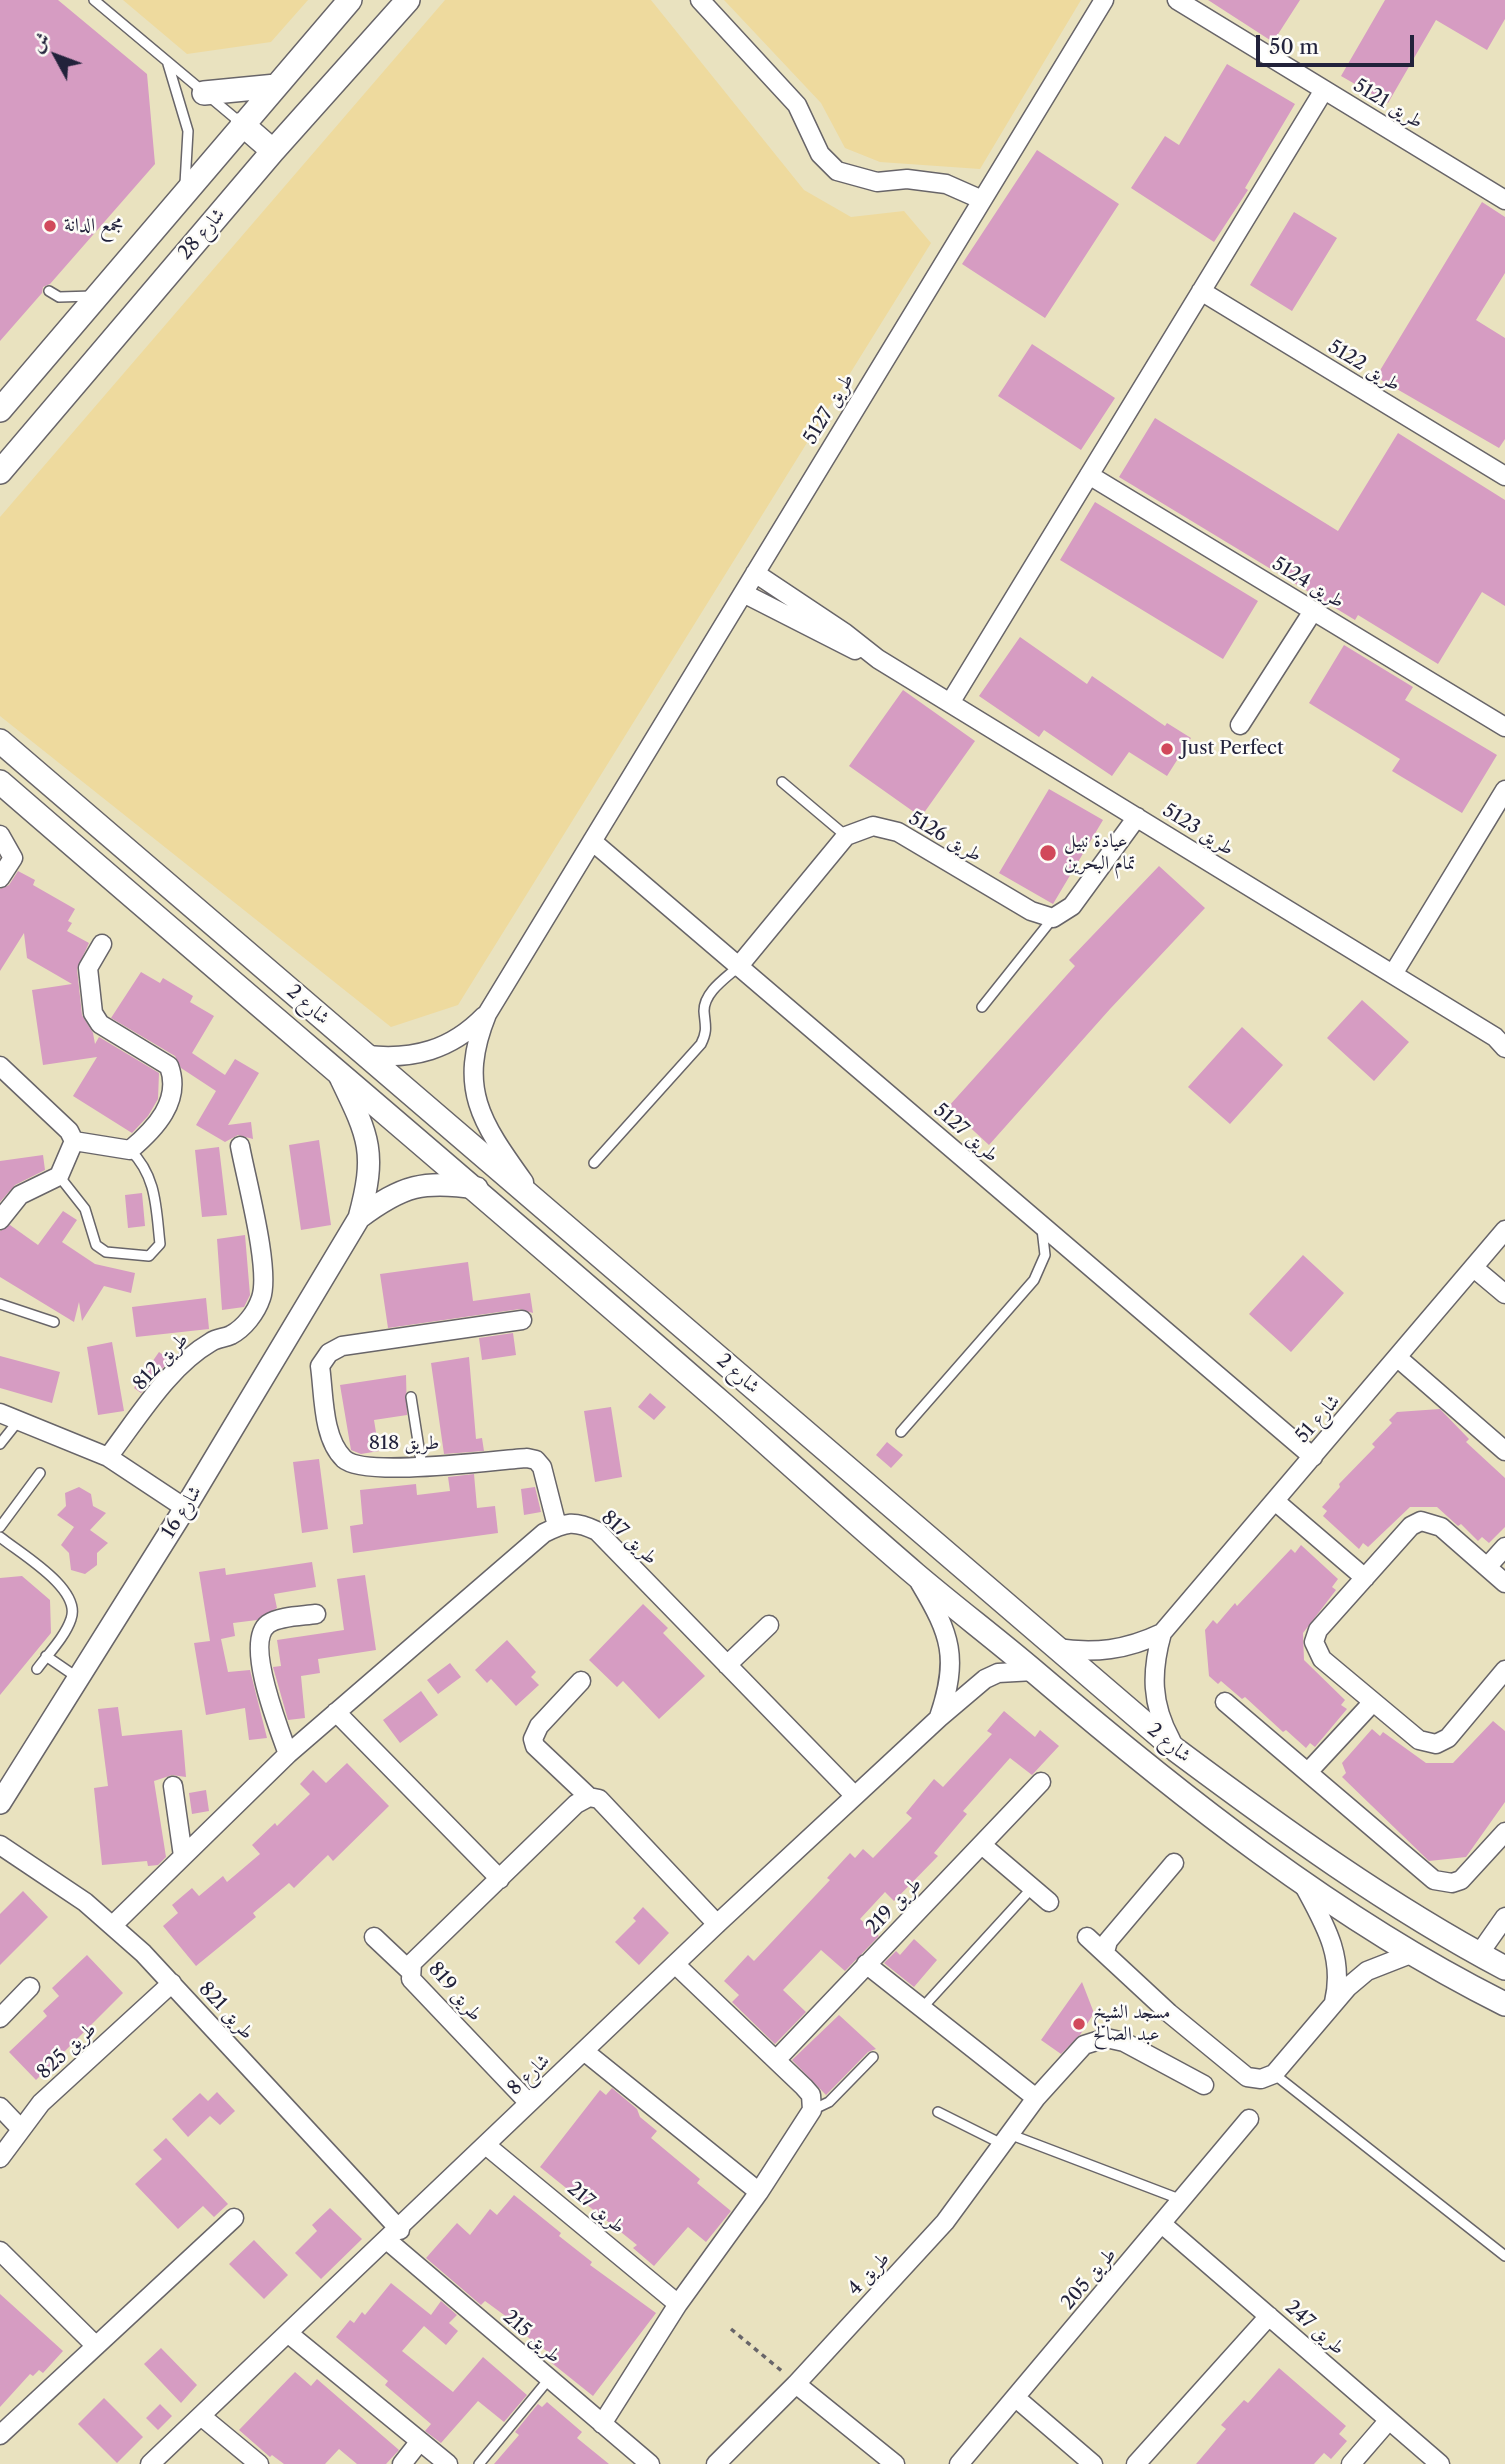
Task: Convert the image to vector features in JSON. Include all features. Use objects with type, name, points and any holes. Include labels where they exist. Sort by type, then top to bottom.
[{"type":"main road","name":"شارع 28","points":[[0,410],[350,0]]},
{"type":"main road","name":"شارع 28","points":[[0,472],[273,151],[408,0]]},
{"type":"main road","points":[[204,93],[276,86]]},
{"type":"main road","points":[[242,124],[273,151]]},
{"type":"main road","name":"شارع 2","points":[[0,741],[1176,1750],[1334,1865],[1505,1968]]},
{"type":"main road","name":"شارع 2","points":[[0,782],[340,1077],[477,1188],[915,1574],[1174,1788],[1301,1880],[1413,1953],[1505,2004]]},
{"type":"street","points":[[700,0],[797,105],[820,154],[837,171],[877,182],[906,179],[946,184],[980,199]]},
{"type":"street","name":"طريق 5127","points":[[538,1201],[489,1133],[478,1110],[472,1086],[472,1060],[487,1014],[980,199],[1104,0]]},
{"type":"street","name":"طريق 5121","points":[[1177,0],[1505,200]]},
{"type":"street","points":[[950,703],[1324,90]]},
{"type":"street","name":"طريق 5122","points":[[1201,291],[1505,477]]},
{"type":"street","name":"طريق 5124","points":[[1089,475],[1505,727]]},
{"type":"street","name":"طريق 5123","points":[[755,573],[845,633],[878,659]]},
{"type":"street","name":"طريق 5123","points":[[743,593],[878,659],[1502,1041]]},
{"type":"street","points":[[1240,725],[1313,611]]},
{"type":"street","points":[[1393,974],[1505,790]]},
{"type":"street","points":[[1053,918],[1072,906],[1137,817]]},
{"type":"street","name":"طريق 5126","points":[[846,836],[873,826],[898,832],[1031,911],[1053,918]]},
{"type":"street","points":[[0,835],[13,858],[0,878]]},
{"type":"street","points":[[738,967],[846,836]]},
{"type":"street","name":"طريق 5127","points":[[592,841],[1313,1457]]},
{"type":"street","points":[[74,1141],[130,1150],[150,1132],[172,1098],[173,1078],[169,1066],[100,1024],[93,1013],[88,968],[102,944]]},
{"type":"street","name":"طريق 5127","points":[[367,1055],[401,1057],[434,1050],[454,1041],[487,1014]]},
{"type":"street","points":[[0,1066],[69,1131],[74,1141],[59,1176],[20,1195],[0,1220]]},
{"type":"street","name":"شارع 16","points":[[0,1803],[185,1508],[359,1218],[368,1187],[370,1153],[360,1119],[340,1077]]},
{"type":"street","name":"طريق 812","points":[[108,1457],[175,1372],[195,1352],[213,1340],[231,1335],[249,1321],[261,1297],[263,1272],[240,1146]]},
{"type":"street","name":"شارع 16","points":[[359,1218],[388,1196],[415,1185],[445,1184],[477,1188]]},
{"type":"street","name":"شارع 51","points":[[1056,1648],[1083,1653],[1111,1651],[1137,1645],[1162,1633],[1505,1230]]},
{"type":"street","points":[[1474,1268],[1505,1294]]},
{"type":"street","name":"طريق 818","points":[[522,1320],[342,1346],[329,1353],[320,1366],[329,1428],[334,1445],[345,1461],[363,1466],[422,1467],[527,1458],[536,1460],[542,1467],[557,1526]]},
{"type":"street","points":[[1398,1358],[1505,1451]]},
{"type":"street","points":[[0,1413],[108,1457],[185,1508]]},
{"type":"street","points":[[1275,1501],[1365,1577]]},
{"type":"street","points":[[1505,1583],[1441,1527],[1421,1521],[1411,1526],[1318,1630],[1314,1643],[1319,1655],[1373,1702],[1419,1740],[1436,1744],[1448,1738],[1499,1690],[1505,1670]]},
{"type":"street","name":"طريق 817","points":[[557,1526],[579,1522],[597,1531],[854,1795]]},
{"type":"street","points":[[113,1925],[288,1754],[544,1533],[557,1526]]},
{"type":"street","points":[[1487,1567],[1505,1547]]},
{"type":"street","points":[[915,1574],[942,1620],[951,1651],[952,1674],[939,1718]]},
{"type":"street","points":[[288,1754],[269,1700],[258,1641],[260,1632],[270,1622],[316,1614]]},
{"type":"street","points":[[727,1665],[769,1625]]},
{"type":"street","name":"شارع 51","points":[[1162,1633],[1154,1663],[1153,1693],[1161,1723],[1176,1750]]},
{"type":"street","name":"شارع 8","points":[[150,2464],[854,1795],[939,1718],[985,1679],[998,1672],[1034,1671]]},
{"type":"street","points":[[581,1681],[539,1726],[533,1739],[540,1752],[589,1797],[599,1799],[607,1806],[718,1924]]},
{"type":"street","points":[[1225,1702],[1427,1874],[1443,1883],[1452,1883],[1469,1875],[1505,1832]]},
{"type":"street","points":[[1308,1772],[1373,1702]]},
{"type":"street","points":[[336,1712],[500,1879]]},
{"type":"street","name":"طريق 219","points":[[776,2060],[1041,1782]]},
{"type":"street","points":[[173,1786],[183,1856]]},
{"type":"street","name":"طريق 819","points":[[529,2103],[411,1979],[409,1970],[412,1962],[576,1804],[589,1797]]},
{"type":"street","name":"طريق 821","points":[[0,1845],[113,1925],[172,1983],[394,2235]]},
{"type":"street","points":[[982,1845],[1049,1902]]},
{"type":"street","points":[[1105,1952],[1108,1941],[1174,1863]]},
{"type":"street","points":[[1301,1880],[1332,1940],[1337,1956],[1338,1980],[1333,2005]]},
{"type":"street","points":[[1479,1954],[1505,1917]]},
{"type":"street","points":[[374,1937],[409,1970]]},
{"type":"street","points":[[1087,1937],[1169,2013],[1247,2077],[1268,2077],[1367,1971],[1413,1953]]},
{"type":"street","points":[[866,1964],[1036,2098]]},
{"type":"street","points":[[602,2424],[678,2304],[759,2192],[811,2103],[776,2060],[676,1965]]},
{"type":"street","name":"طريق 825","points":[[0,2158],[19,2128],[41,2104],[172,1983]]},
{"type":"street","points":[[0,2018],[30,1987]]},
{"type":"street","name":"طريق 4","points":[[716,2464],[796,2384],[944,2222],[1036,2098],[1084,2045],[1105,2038],[1124,2042],[1204,2085]]},
{"type":"street","points":[[584,2051],[759,2192]]},
{"type":"street","points":[[0,2107],[19,2128]]},
{"type":"street","name":"طريق 205","points":[[959,2464],[1249,2119]]},
{"type":"street","name":"طريق 217","points":[[487,2146],[678,2304]]},
{"type":"street","points":[[0,2435],[234,2218]]},
{"type":"street","name":"طريق 247","points":[[1162,2224],[1440,2464]]},
{"type":"street","name":"طريق 215","points":[[394,2235],[549,2379],[650,2464]]},
{"type":"street","points":[[0,2251],[96,2346]]},
{"type":"street","points":[[1136,2464],[1269,2316]]},
{"type":"street","points":[[289,2334],[448,2464]]},
{"type":"street","points":[[796,2384],[895,2464]]},
{"type":"street","points":[[1016,2398],[1093,2464]]},
{"type":"street","points":[[201,2416],[258,2464]]},
{"type":"street","points":[[1351,2464],[1389,2420]]},
{"type":"street","points":[[402,2464],[420,2441]]},
{"type":"lane","points":[[93,0],[242,124]]},
{"type":"lane","points":[[167,63],[188,131],[184,195]]},
{"type":"lane","points":[[49,291],[59,297],[99,295]]},
{"type":"lane","points":[[782,782],[846,836]]},
{"type":"lane","points":[[982,1007],[1053,918]]},
{"type":"lane","points":[[594,1163],[701,1044],[708,1031],[704,1012],[709,994],[738,967]]},
{"type":"lane","points":[[59,1176],[85,1209],[96,1245],[106,1252],[149,1256],[160,1244],[153,1184],[148,1172],[130,1150]]},
{"type":"lane","points":[[901,1432],[1039,1273],[1045,1244],[1040,1224]]},
{"type":"lane","points":[[0,1304],[54,1322]]},
{"type":"lane","points":[[411,1397],[422,1467]]},
{"type":"lane","points":[[0,1444],[19,1420]]},
{"type":"lane","points":[[0,1527],[40,1473]]},
{"type":"lane","points":[[0,1537],[61,1585],[71,1599],[71,1620],[37,1669]]},
{"type":"lane","points":[[46,1656],[78,1678]]},
{"type":"lane","points":[[923,2007],[1031,1889]]},
{"type":"lane","points":[[811,2103],[829,2102],[873,2057]]},
{"type":"lane","points":[[1268,2077],[1505,2256]]},
{"type":"lane","points":[[937,2112],[1005,2139],[1182,2200]]},
{"type":"lane","points":[[479,2464],[549,2379]]},
{"type":"path","points":[[731,2329],[796,2384]]},
{"type":"sand","points":[[123,0],[308,0],[271,42],[187,54]]},
{"type":"sand","points":[[445,0],[651,0],[804,190],[851,217],[904,211],[931,243],[458,1005],[391,1027],[0,716],[0,517]]},
{"type":"sand","points":[[724,0],[1081,0],[980,169],[880,162],[845,148],[821,103]]},
{"type":"building","name":"مجمع الدانة","points":[[0,0],[58,0],[147,74],[155,164],[50,284],[43,287],[42,293],[0,341]]},
{"type":"building","points":[[1208,0],[1300,0],[1273,42]]},
{"type":"building","points":[[1385,0],[1505,0],[1505,19],[1487,50],[1436,20],[1388,103],[1341,76]]},
{"type":"building","points":[[1227,64],[1295,104],[1245,188],[1248,190],[1214,242],[1131,188],[1165,136],[1179,145]]},
{"type":"building","points":[[1037,150],[1119,204],[1045,318],[962,264]]},
{"type":"building","points":[[1482,202],[1505,217],[1505,273],[1476,320],[1505,338],[1505,439],[1499,448],[1376,377]]},
{"type":"building","points":[[1294,212],[1337,238],[1292,311],[1250,285]]},
{"type":"building","points":[[1032,344],[1115,398],[1081,450],[998,396]]},
{"type":"building","points":[[1155,418],[1338,531],[1398,433],[1505,500],[1505,606],[1482,592],[1438,664],[1358,615],[1355,620],[1119,477]]},
{"type":"building","points":[[1095,502],[1258,601],[1223,659],[1060,560]]},
{"type":"building","points":[[1020,637],[1087,684],[1092,676],[1165,726],[1167,723],[1191,738],[1167,776],[1129,752],[1112,776],[1044,730],[1039,737],[979,696]]},
{"type":"building","points":[[1344,645],[1413,687],[1405,700],[1497,755],[1462,813],[1392,771],[1400,759],[1309,703]]},
{"type":"building","points":[[903,690],[975,741],[921,817],[849,766]]},
{"type":"building","points":[[1049,789],[1103,820],[1053,904],[999,873]]},
{"type":"building","points":[[1159,866],[1205,908],[1110,1009],[989,1145],[948,1107],[1075,966],[1069,960]]},
{"type":"building","points":[[18,871],[35,880],[33,885],[75,909],[68,921],[72,923],[67,931],[89,943],[77,969],[82,1015],[93,1033],[95,1044],[99,1037],[159,1073],[158,1099],[148,1116],[132,1133],[73,1096],[97,1057],[43,1065],[32,990],[72,984],[27,958],[24,933],[0,971],[0,889],[9,885]]},
{"type":"building","points":[[141,972],[160,983],[163,978],[193,996],[190,1002],[214,1016],[192,1053],[225,1075],[235,1059],[259,1073],[228,1125],[251,1122],[253,1139],[238,1135],[225,1142],[196,1125],[216,1091],[181,1068],[175,1056],[111,1018]]},
{"type":"building","points":[[1362,1000],[1409,1042],[1374,1081],[1327,1038]]},
{"type":"building","points":[[1242,1027],[1283,1065],[1230,1124],[1188,1087]]},
{"type":"building","points":[[319,1140],[331,1225],[301,1230],[289,1145]]},
{"type":"building","points":[[219,1147],[227,1215],[202,1217],[195,1150]]},
{"type":"building","points":[[43,1155],[45,1170],[15,1185],[0,1202],[0,1161]]},
{"type":"building","points":[[142,1193],[145,1226],[128,1228],[125,1195]]},
{"type":"building","points":[[63,1211],[77,1220],[62,1242],[95,1264],[135,1273],[131,1293],[104,1286],[82,1321],[79,1302],[74,1322],[0,1277],[0,1231],[10,1225],[38,1245]]},
{"type":"building","points":[[245,1235],[250,1295],[244,1307],[222,1310],[217,1239]]},
{"type":"building","points":[[1303,1255],[1344,1293],[1291,1352],[1249,1314]]},
{"type":"building","points":[[468,1262],[473,1301],[530,1293],[533,1313],[520,1309],[388,1328],[380,1274]]},
{"type":"building","points":[[206,1298],[209,1329],[136,1337],[132,1307]]},
{"type":"building","points":[[513,1333],[516,1355],[482,1360],[479,1338]]},
{"type":"building","points":[[112,1342],[124,1411],[98,1415],[87,1347]]},
{"type":"building","points":[[159,1352],[170,1360],[141,1393],[134,1388]]},
{"type":"building","points":[[0,1356],[60,1372],[52,1403],[0,1388]]},
{"type":"building","points":[[469,1357],[476,1439],[482,1438],[484,1451],[444,1454],[431,1363]]},
{"type":"building","points":[[406,1375],[407,1415],[374,1420],[379,1451],[361,1454],[351,1450],[340,1385]]},
{"type":"building","points":[[650,1393],[666,1407],[654,1420],[638,1407]]},
{"type":"building","points":[[611,1407],[622,1477],[595,1482],[584,1411]]},
{"type":"building","points":[[1440,1409],[1469,1439],[1466,1442],[1505,1478],[1505,1527],[1489,1543],[1482,1537],[1478,1541],[1461,1524],[1458,1526],[1437,1507],[1410,1507],[1368,1547],[1363,1543],[1359,1549],[1323,1516],[1327,1511],[1322,1507],[1340,1487],[1339,1484],[1375,1447],[1372,1444],[1392,1423],[1389,1420],[1397,1412]]},
{"type":"building","points":[[887,1442],[903,1455],[891,1468],[876,1455]]},
{"type":"building","points":[[319,1459],[328,1529],[302,1533],[293,1462]]},
{"type":"building","points":[[474,1474],[477,1508],[495,1506],[498,1533],[353,1553],[350,1526],[363,1524],[360,1490],[416,1484],[417,1495],[450,1491],[448,1477]]},
{"type":"building","points":[[79,1487],[91,1494],[93,1506],[106,1513],[90,1530],[108,1543],[97,1553],[97,1565],[85,1574],[71,1570],[69,1553],[61,1545],[74,1527],[57,1515],[66,1506],[65,1493]]},
{"type":"building","points":[[535,1487],[541,1512],[524,1515],[521,1489]]},
{"type":"building","points":[[1301,1545],[1338,1579],[1332,1587],[1336,1590],[1303,1633],[1304,1660],[1345,1700],[1341,1705],[1347,1709],[1315,1747],[1310,1743],[1306,1748],[1286,1730],[1283,1732],[1245,1697],[1242,1699],[1221,1681],[1218,1684],[1209,1676],[1205,1630],[1213,1620],[1217,1624],[1235,1603],[1237,1606],[1291,1549],[1295,1553]]},
{"type":"building","points":[[312,1562],[316,1587],[274,1594],[277,1608],[257,1620],[233,1623],[235,1636],[221,1639],[228,1672],[250,1670],[267,1738],[249,1740],[245,1708],[206,1715],[194,1643],[210,1641],[199,1572],[225,1568],[226,1575]]},
{"type":"building","points":[[365,1575],[376,1650],[318,1659],[320,1673],[301,1676],[305,1718],[288,1720],[273,1667],[281,1666],[277,1640],[344,1630],[337,1579]]},
{"type":"building","points":[[22,1576],[50,1600],[51,1633],[0,1695],[0,1578]]},
{"type":"building","points":[[643,1604],[668,1628],[663,1633],[705,1676],[659,1719],[623,1681],[617,1687],[589,1660]]},
{"type":"building","points":[[507,1640],[536,1672],[531,1677],[539,1685],[516,1706],[491,1679],[487,1683],[475,1670]]},
{"type":"building","points":[[450,1663],[461,1677],[438,1694],[427,1680]]},
{"type":"building","points":[[421,1691],[438,1715],[400,1743],[383,1720]]},
{"type":"building","points":[[118,1707],[122,1736],[182,1730],[186,1777],[172,1775],[154,1781],[166,1857],[158,1865],[148,1866],[147,1861],[102,1865],[94,1788],[108,1786],[98,1709]]},
{"type":"building","points":[[1004,1711],[1035,1737],[1040,1730],[1059,1746],[1032,1775],[1010,1758],[963,1811],[967,1814],[934,1853],[938,1856],[894,1901],[885,1892],[860,1919],[879,1936],[845,1971],[821,1950],[783,1990],[806,2012],[775,2044],[732,2002],[739,1995],[724,1981],[748,1955],[754,1961],[830,1880],[827,1878],[850,1853],[855,1858],[863,1849],[873,1858],[912,1818],[906,1813],[934,1779],[943,1787],[992,1734],[987,1731]]},
{"type":"building","points":[[1493,1721],[1505,1731],[1505,1802],[1466,1857],[1429,1861],[1342,1777],[1346,1773],[1342,1763],[1372,1729],[1380,1736],[1383,1732],[1426,1763],[1453,1763]]},
{"type":"building","points":[[347,1763],[389,1806],[333,1861],[328,1855],[294,1888],[289,1883],[253,1913],[256,1917],[196,1966],[163,1926],[178,1913],[172,1905],[192,1888],[199,1896],[223,1876],[227,1882],[260,1854],[252,1845],[275,1823],[277,1826],[310,1794],[300,1784],[313,1770],[326,1783]]},
{"type":"building","points":[[206,1790],[209,1811],[192,1814],[189,1793]]},
{"type":"building","points":[[23,1891],[48,1917],[0,1965],[0,1914]]},
{"type":"building","points":[[643,1907],[669,1933],[639,1965],[615,1942],[636,1921],[633,1918]]},
{"type":"building","points":[[914,1939],[937,1960],[914,1987],[884,1963],[896,1951],[900,1955]]},
{"type":"building","points":[[87,1955],[123,1993],[36,2080],[9,2052],[47,2016],[43,2011],[59,1996],[52,1988]]},
{"type":"building","points":[[1082,1982],[1094,2013],[1080,2035],[1061,2054],[1041,2040]]},
{"type":"building","points":[[839,2015],[876,2049],[868,2052],[826,2095],[792,2060]]},
{"type":"building","points":[[612,2088],[657,2131],[651,2138],[700,2179],[697,2183],[731,2211],[706,2242],[688,2227],[654,2266],[633,2248],[637,2245],[540,2167],[600,2090],[606,2095]]},
{"type":"building","points":[[217,2092],[235,2111],[220,2125],[210,2116],[188,2137],[172,2119],[200,2093],[208,2101]]},
{"type":"building","points":[[166,2138],[228,2204],[214,2217],[203,2206],[178,2229],[135,2184],[162,2159],[153,2150]]},
{"type":"building","points":[[514,2195],[561,2233],[559,2236],[592,2262],[590,2265],[656,2313],[593,2396],[548,2360],[552,2355],[509,2323],[511,2320],[485,2301],[481,2305],[426,2258],[457,2223],[470,2235],[490,2209],[497,2215]]},
{"type":"building","points":[[330,2208],[362,2239],[321,2279],[295,2253],[317,2231],[312,2225]]},
{"type":"building","points":[[254,2240],[288,2275],[264,2299],[229,2264]]},
{"type":"building","points":[[391,2283],[431,2315],[441,2301],[457,2315],[449,2323],[458,2331],[446,2345],[424,2326],[402,2351],[453,2392],[483,2357],[527,2395],[504,2422],[478,2401],[441,2443],[425,2431],[431,2424],[385,2385],[388,2381],[336,2337],[350,2320],[354,2323],[362,2312],[365,2315]]},
{"type":"building","points":[[0,2294],[63,2351],[43,2373],[39,2370],[33,2376],[30,2374],[0,2407]]},
{"type":"building","points":[[161,2348],[197,2385],[181,2403],[144,2364]]},
{"type":"building","points":[[1279,2368],[1346,2426],[1339,2434],[1347,2441],[1331,2459],[1324,2453],[1314,2464],[1196,2464],[1226,2429],[1221,2425],[1244,2400],[1248,2403]]},
{"type":"building","points":[[295,2372],[311,2386],[317,2379],[399,2450],[386,2464],[357,2464],[339,2449],[325,2464],[284,2464],[272,2455],[270,2457],[239,2430]]},
{"type":"building","points":[[104,2398],[143,2437],[117,2463],[78,2424]]},
{"type":"building","points":[[547,2402],[582,2432],[577,2438],[609,2464],[494,2464],[519,2435],[515,2432],[538,2404],[542,2407]]},
{"type":"building","points":[[160,2404],[172,2416],[158,2430],[146,2418]]},
{"type":"place","name":"مجمع الدانة","points":[[50,226]]},
{"type":"place","name":"Just Perfect","points":[[1167,749]]},
{"type":"place","name":"عيادة نبيل تمام البحرين","points":[[1048,853]]},
{"type":"place","name":"مسجد الشيخ عبد الصالح","points":[[1079,2024]]}]
